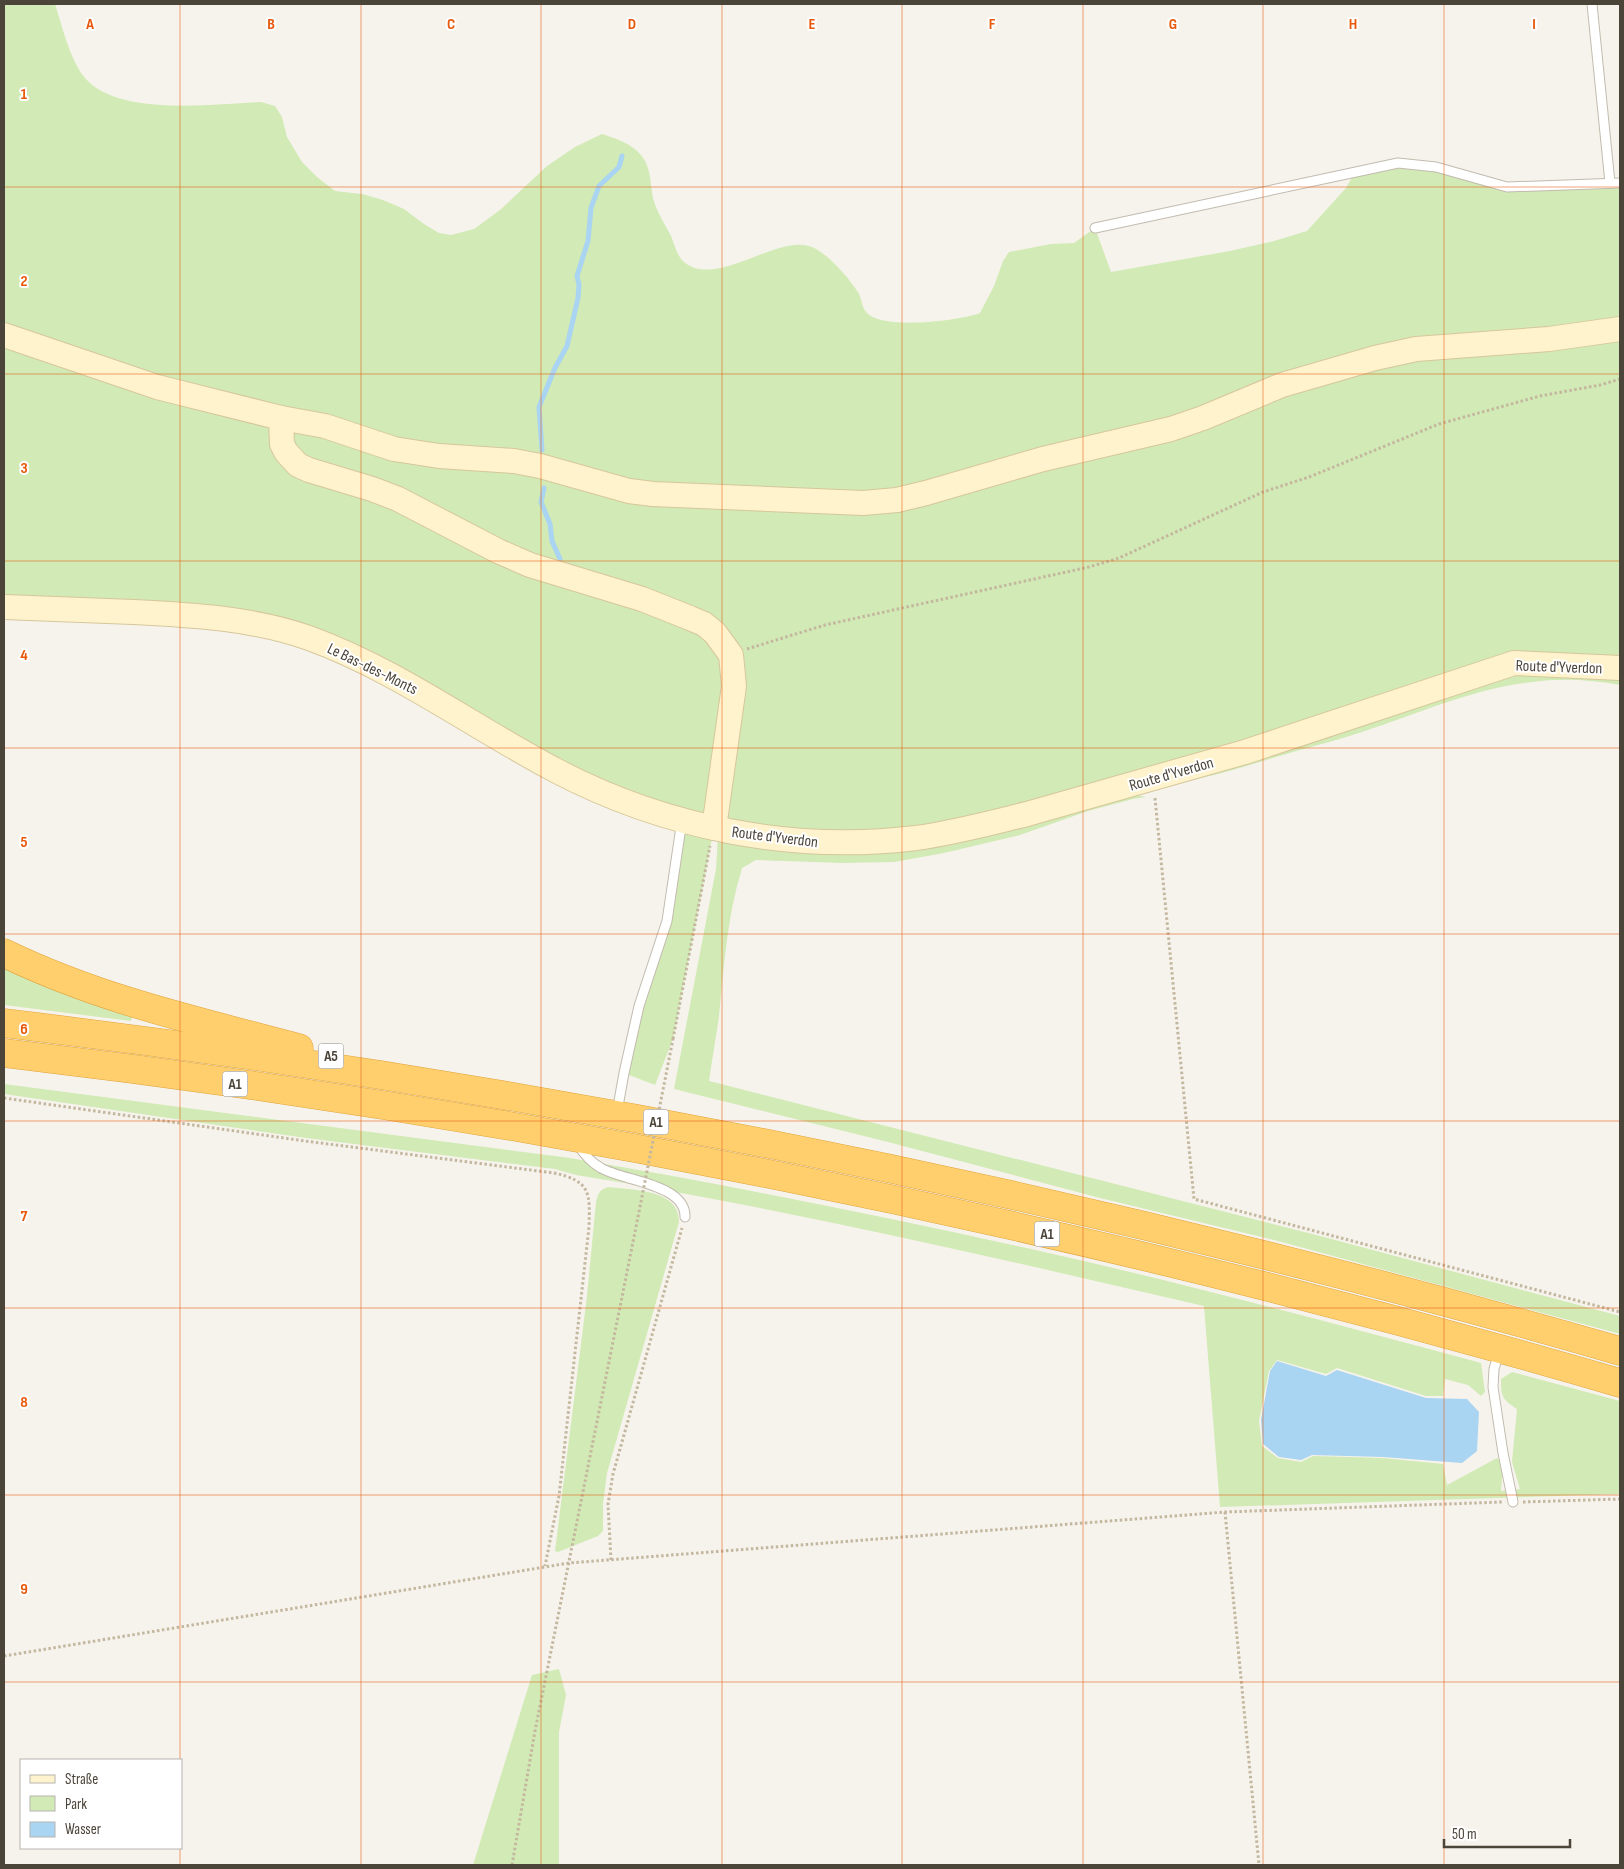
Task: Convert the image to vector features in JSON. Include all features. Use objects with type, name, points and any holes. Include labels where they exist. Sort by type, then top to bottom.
[{"type":"highway","name":"A5","points":[[4,953],[59,978],[138,1006],[440,1085]]},
{"type":"highway","name":"A1","points":[[4,1023],[225,1052],[440,1085],[616,1115],[894,1170],[1142,1226],[1373,1283],[1620,1351]]},
{"type":"highway","name":"A1","points":[[4,1054],[242,1085],[418,1112],[782,1178],[988,1221],[1282,1291],[1620,1383]]},
{"type":"street","points":[[4,335],[156,387],[281,418],[325,426],[394,449],[439,456],[514,461],[540,466],[629,491],[653,494],[863,503],[897,500],[1043,458],[1162,431],[1203,418],[1282,385],[1375,358],[1416,349],[1549,339],[1620,329]]},
{"type":"street","points":[[281,418],[282,444],[286,452],[298,465],[398,499],[498,551],[530,565],[642,598],[704,624],[715,633],[732,655],[734,686],[714,828]]},
{"type":"street","name":"Le Bas-des-Monts","points":[[4,607],[218,618],[263,625],[300,635],[337,649],[394,676],[574,780],[632,804],[714,828]]},
{"type":"street","name":"Route d'Yverdon","points":[[714,828],[764,837],[815,841],[850,842],[916,838],[1000,821],[1246,752],[1514,663],[1620,668]]},
{"type":"lane","points":[[1592,4],[1610,183]]},
{"type":"lane","points":[[1095,228],[1398,163],[1436,167],[1507,187],[1620,183]]},
{"type":"lane","points":[[616,1115],[636,1021],[667,921],[682,820]]},
{"type":"lane","points":[[574,1139],[589,1160],[602,1168],[673,1194],[683,1203],[685,1216]]},
{"type":"lane","points":[[1500,1349],[1494,1369],[1493,1387],[1512,1502]]},
{"type":"path","points":[[732,655],[751,647],[826,625],[1089,567],[1119,558],[1263,492],[1309,476],[1439,424],[1540,396],[1600,385],[1620,379]]},
{"type":"path","points":[[1153,778],[1194,1199],[1620,1312]]},
{"type":"path","points":[[512,1865],[535,1731],[714,828]]},
{"type":"path","points":[[4,1098],[305,1141],[554,1173],[569,1176],[581,1183],[587,1191],[589,1201],[589,1227],[559,1496],[545,1566]]},
{"type":"path","points":[[611,1560],[608,1504],[613,1474],[685,1216]]},
{"type":"path","points":[[4,1656],[569,1563],[1224,1512],[1620,1498]]},
{"type":"path","points":[[1224,1512],[1260,1865]]},
{"type":"green space","points":[[4,4],[55,4],[67,42],[80,71],[85,78],[100,90],[120,98],[143,103],[168,105],[194,106],[261,102],[275,106],[282,117],[287,137],[302,162],[335,191],[362,194],[383,200],[404,209],[439,233],[451,235],[474,229],[500,210],[547,166],[575,147],[602,134],[625,143],[642,157],[649,172],[656,208],[682,260],[695,268],[710,269],[726,267],[779,248],[795,245],[809,246],[822,253],[843,272],[858,292],[867,313],[876,318],[904,323],[956,319],[980,313],[994,286],[1003,261],[1009,252],[1051,244],[1074,243],[1095,228],[1111,272],[1230,251],[1307,231],[1346,188],[1355,172],[1398,164],[1436,168],[1507,188],[1620,184],[1620,665],[1513,659],[1316,730],[917,838],[714,828],[673,1039],[655,1085],[624,1073],[663,936],[682,820],[307,638],[4,607]]},
{"type":"green space","points":[[1515,665],[1620,671],[1620,685],[1588,681],[1555,680],[1511,685],[1446,702],[1345,738],[1215,775],[1168,785]]},
{"type":"green space","points":[[1131,794],[1146,797],[1088,811],[1020,835],[944,853],[894,862],[842,863],[756,860],[742,868],[729,923],[719,1016],[709,1081],[1324,1237],[1620,1316],[1620,1334],[1278,1241],[1100,1198],[888,1142],[674,1089],[716,869],[718,837],[846,849]]},
{"type":"green space","points":[[4,964],[133,1014],[131,1021],[4,1005]]},
{"type":"green space","points":[[4,1084],[570,1158],[748,1190],[867,1214],[1044,1252],[1209,1291],[1481,1363],[1485,1392],[1481,1396],[1468,1385],[1445,1379],[1443,1396],[1426,1396],[1337,1368],[1326,1374],[1277,1360],[1269,1371],[1259,1421],[1262,1446],[1278,1458],[1301,1462],[1313,1456],[1383,1458],[1443,1464],[1447,1485],[1497,1458],[1503,1463],[1501,1491],[1520,1489],[1512,1462],[1517,1409],[1505,1400],[1501,1390],[1501,1379],[1512,1372],[1620,1401],[1620,1494],[1220,1507],[1204,1306],[891,1235],[734,1203],[576,1175],[555,1169],[306,1138],[4,1094]]},
{"type":"green space","points":[[608,1187],[653,1193],[663,1197],[672,1203],[677,1211],[679,1222],[607,1473],[603,1504],[603,1531],[598,1536],[558,1552],[555,1551],[587,1296],[596,1202],[599,1193]]},
{"type":"green space","points":[[559,1669],[566,1695],[559,1732],[559,1865],[473,1865],[532,1675]]},
{"type":"water","points":[[1277,1361],[1326,1376],[1337,1370],[1426,1398],[1467,1399],[1479,1412],[1477,1451],[1462,1463],[1383,1457],[1312,1455],[1301,1460],[1279,1457],[1263,1444],[1261,1420],[1270,1371]]},
{"type":"waterway","points":[[542,450],[539,407],[555,368],[567,346],[578,298],[579,285],[577,276],[588,241],[591,208],[599,186],[619,167],[622,156]]},
{"type":"waterway","points":[[544,488],[541,502],[550,524],[552,541],[560,559]]}]
